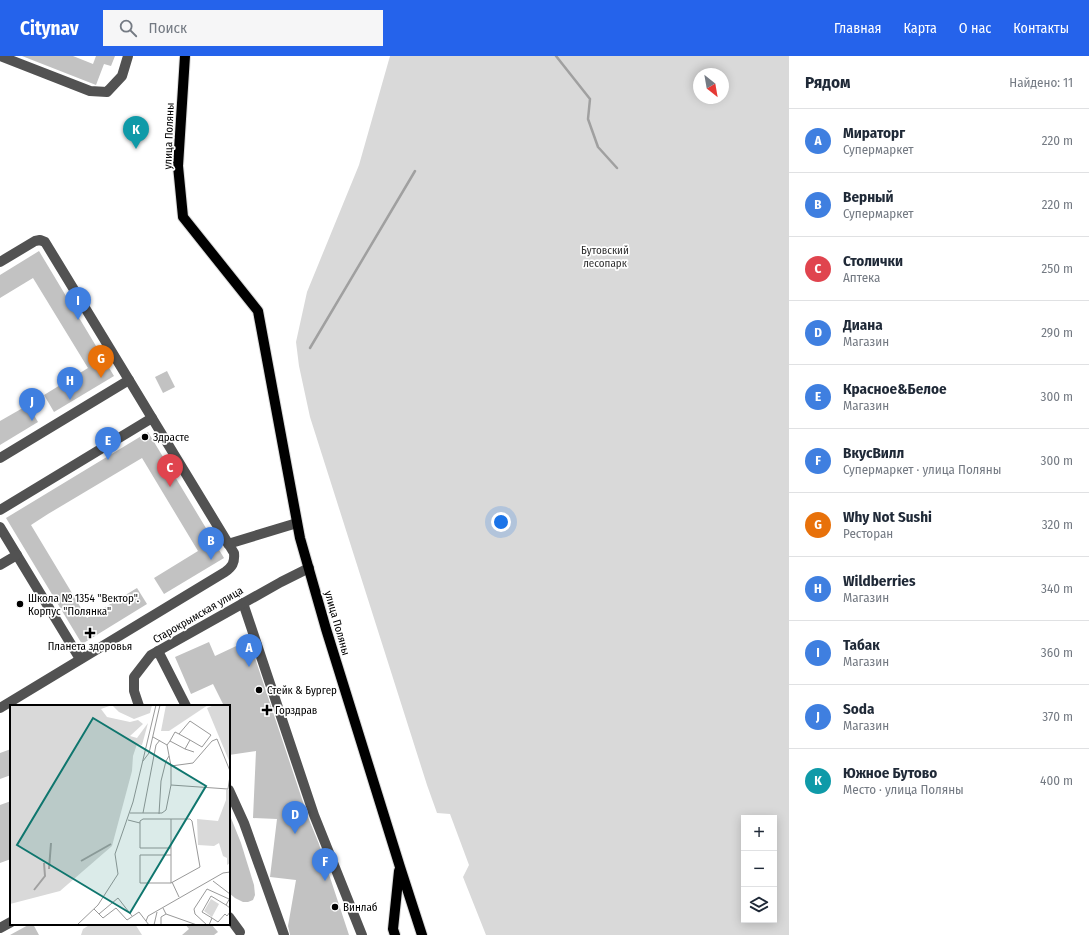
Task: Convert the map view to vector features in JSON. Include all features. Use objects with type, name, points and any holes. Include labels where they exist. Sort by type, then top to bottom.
[{"type":"main road","name":"улица Поляны","points":[[185,56],[178,166],[183,217],[258,311],[297,523],[326,629],[422,935]]},
{"type":"main road","points":[[394,932],[400,866]]},
{"type":"street","points":[[0,56],[90,91],[107,92],[122,76],[128,56]]},
{"type":"street","points":[[0,262],[35,241],[40,240],[45,242],[234,553],[235,559],[231,568],[0,708]]},
{"type":"street","points":[[0,458],[129,380]]},
{"type":"street","points":[[0,510],[152,418]]},
{"type":"street","points":[[228,544],[297,523]]},
{"type":"street","points":[[0,527],[80,659]]},
{"type":"street","points":[[0,565],[17,555]]},
{"type":"street","name":"Старокрымская улица","points":[[139,705],[134,691],[134,678],[145,661],[151,655],[309,568]]},
{"type":"street","points":[[243,603],[314,815],[362,935]]},
{"type":"street","points":[[158,651],[185,705]]},
{"type":"street","points":[[230,792],[244,823],[284,935]]},
{"type":"street","points":[[230,918],[241,934]]},
{"type":"street","points":[[0,928],[10,923]]},
{"type":"green space","name":"Бутовский лесопарк","points":[[390,56],[789,56],[789,935],[486,935],[463,877],[469,865],[450,814],[437,813],[427,785],[310,417],[299,366],[296,342],[307,292],[359,165]]},
{"type":"green space","points":[[89,925],[136,925],[142,935],[81,935],[83,929]]},
{"type":"building","points":[[22,56],[73,56],[93,64],[96,56],[115,56],[111,66],[104,64],[96,85]]},
{"type":"building","points":[[39,251],[114,376],[54,412],[44,395],[88,368],[33,278],[0,298],[0,275]]},
{"type":"building","points":[[167,371],[175,387],[163,393],[155,377]]},
{"type":"building","points":[[28,405],[38,422],[0,445],[0,421]]},
{"type":"building","points":[[148,432],[224,558],[164,594],[154,578],[198,551],[142,458],[48,514],[31,525],[87,618],[137,588],[147,604],[82,644],[6,518]]},
{"type":"building","points":[[249,640],[349,935],[290,935],[288,926],[296,880],[270,877],[277,819],[253,818],[256,751],[230,755],[230,705],[224,705],[213,684],[191,694],[175,657],[209,642],[215,656]]},
{"type":"building","points":[[10,749],[10,775],[0,779],[0,753]]},
{"type":"building","points":[[10,801],[10,859],[0,863],[0,805]]},
{"type":"building","points":[[230,816],[241,843],[254,885],[255,895],[253,900],[248,902],[243,902],[230,894]]},
{"type":"building","points":[[28,925],[34,925],[39,935],[10,935]]},
{"type":"building","points":[[186,925],[212,925],[218,932],[214,935],[182,935],[189,929]]},
{"type":"waterway","points":[[556,56],[590,99],[588,119],[598,147],[617,168]]},
{"type":"waterway","points":[[310,348],[415,171]]},
{"type":"place","name":"Южное Бутово","points":[[136,149]]},
{"type":"place","name":"Табак","points":[[78,320]]},
{"type":"place","name":"Why Not Sushi","points":[[101,378]]},
{"type":"place","name":"Wildberries","points":[[70,400]]},
{"type":"place","name":"Soda","points":[[32,421]]},
{"type":"place","name":"Здрасте","points":[[145,437]]},
{"type":"place","name":"Красное&Белое","points":[[108,460]]},
{"type":"place","name":"Столички","points":[[170,487]]},
{"type":"place","name":"Верный","points":[[211,560]]},
{"type":"place","name":"Школа № 1354 \"Вектор\". Корпус \"Полянка\"","points":[[20,604]]},
{"type":"place","name":"Планета здоровья","points":[[90,633]]},
{"type":"place","name":"Мираторг","points":[[249,667]]},
{"type":"place","name":"Стейк & Бургер","points":[[259,690]]},
{"type":"place","name":"Горздрав","points":[[267,710]]},
{"type":"place","name":"Диана","points":[[295,834]]},
{"type":"place","name":"ВкусВилл","points":[[325,881]]},
{"type":"place","name":"Винлаб","points":[[335,907]]}]
